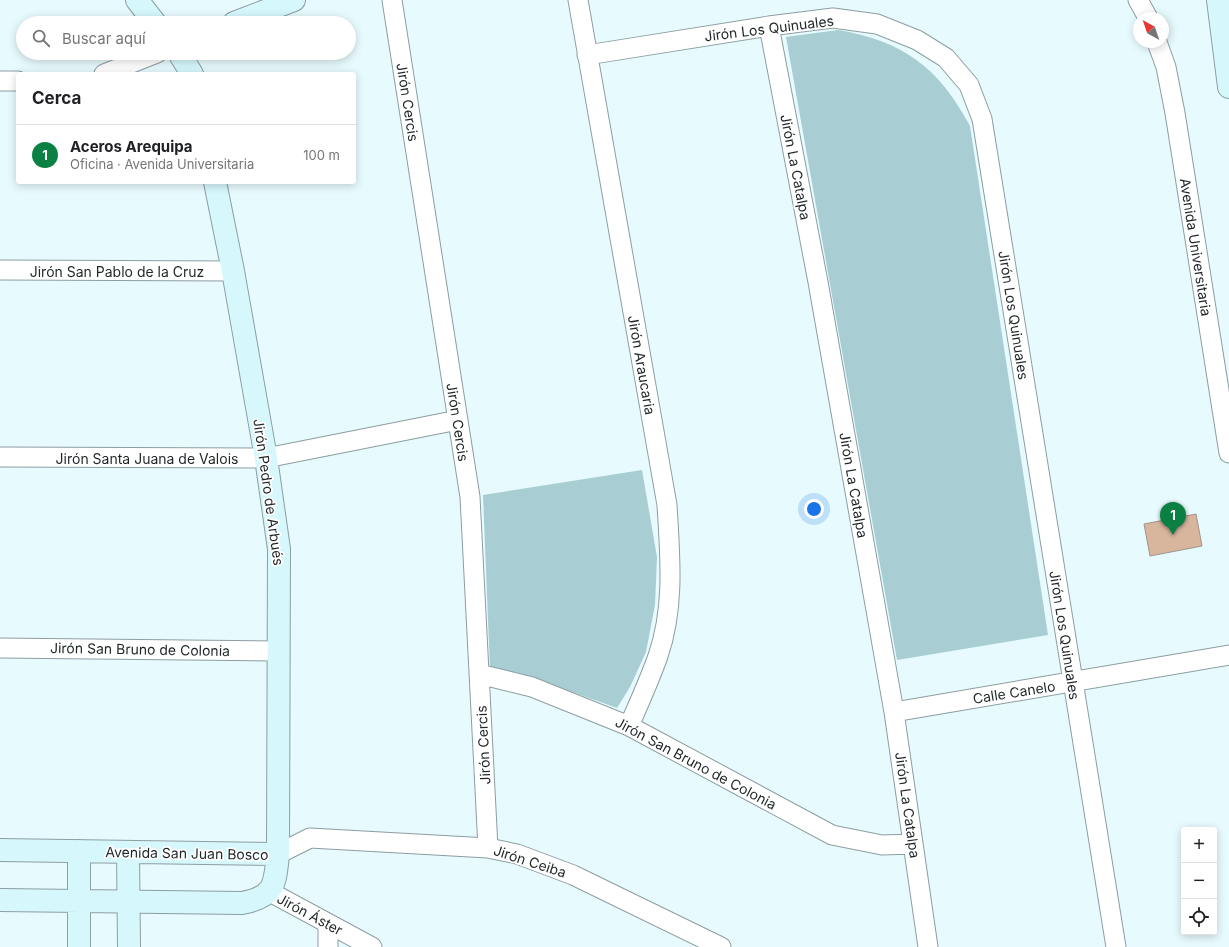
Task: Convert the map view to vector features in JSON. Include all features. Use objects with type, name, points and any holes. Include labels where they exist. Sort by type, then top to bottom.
[{"type":"street","points":[[137,0],[150,16]]},
{"type":"street","points":[[252,16],[294,0]]},
{"type":"street","name":"Jirón Cercis","points":[[392,0],[470,497],[488,848]]},
{"type":"street","name":"Jirón Araucaria","points":[[578,0],[666,505],[671,564],[669,607],[659,655],[629,726]]},
{"type":"street","points":[[1138,0],[1145,12]]},
{"type":"street","points":[[1218,0],[1229,87]]},
{"type":"street","name":"Jirón Los Quinuales","points":[[587,55],[768,26],[833,18],[877,24],[917,40],[946,58],[969,85],[982,119],[1116,947]]},
{"type":"street","name":"Jirón La Catalpa","points":[[768,26],[818,282],[894,712],[928,947]]},
{"type":"street","name":"Avenida Universitaria","points":[[1159,48],[1166,67],[1175,113],[1229,453]]},
{"type":"street","points":[[109,72],[139,60]]},
{"type":"street","points":[[183,60],[191,72]]},
{"type":"street","points":[[0,81],[16,81]]},
{"type":"street","name":"Jirón Pedro de Arbués","points":[[215,184],[233,271],[266,458],[279,549],[278,854]]},
{"type":"street","name":"Jirón San Pablo de la Cruz","points":[[0,270],[233,271]]},
{"type":"street","name":"Jirón Santa Juana de Valois","points":[[0,457],[266,458],[458,420]]},
{"type":"street","name":"Jirón San Bruno de Colonia","points":[[0,648],[279,650]]},
{"type":"street","name":"Calle Canelo","points":[[894,712],[1229,655]]},
{"type":"street","name":"Jirón San Bruno de Colonia","points":[[479,674],[532,687],[629,726],[832,835],[882,846],[913,844]]},
{"type":"street","name":"Jirón Ceiba","points":[[278,854],[310,838],[488,848],[517,854],[574,875],[722,947]]},
{"type":"street","name":"Avenida San Juan Bosco","points":[[0,850],[278,854],[274,885],[270,892]]},
{"type":"street","points":[[79,851],[79,947]]},
{"type":"street","points":[[128,852],[130,902],[129,947]]},
{"type":"street","points":[[0,900],[242,903],[254,901],[270,892]]},
{"type":"street","name":"Jirón Áster","points":[[270,892],[372,947]]},
{"type":"street","points":[[328,924],[328,947]]},
{"type":"shaded area","points":[[838,30],[882,41],[917,60],[946,88],[970,126],[1048,635],[897,660],[786,37]]},
{"type":"shaded area","points":[[642,470],[657,557],[655,605],[646,652],[630,687],[617,708],[533,678],[490,669],[483,495]]},
{"type":"building","points":[[1196,514],[1202,546],[1150,556],[1144,524]]},
{"type":"place","name":"Aceros Arequipa","points":[[1173,535]]}]
